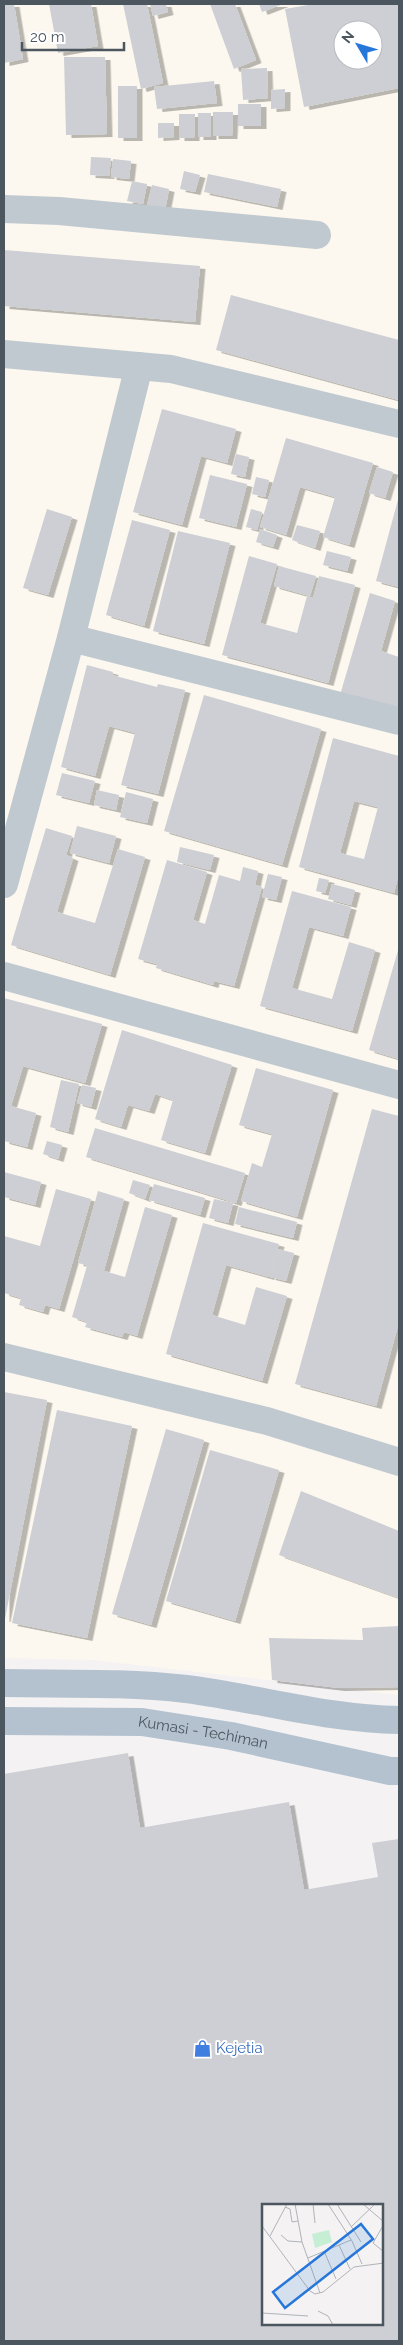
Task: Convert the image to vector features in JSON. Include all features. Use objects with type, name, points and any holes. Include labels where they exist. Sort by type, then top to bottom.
[{"type":"main road","points":[[4,1682],[99,1684],[186,1689],[364,1720],[399,1720]]},
{"type":"main road","name":"Kumasi - Techiman","points":[[4,1721],[142,1722],[231,1736],[390,1771],[399,1771]]},
{"type":"street","points":[[4,209],[59,211],[317,235]]},
{"type":"street","points":[[4,354],[171,368],[399,424]]},
{"type":"street","points":[[4,884],[71,638],[138,366]]},
{"type":"street","points":[[71,638],[399,721]]},
{"type":"street","points":[[4,976],[399,1085]]},
{"type":"street","points":[[4,1356],[267,1421],[399,1462]]},
{"type":"shaded area","points":[[4,4],[399,4],[399,1695],[93,1660],[4,1658]]},
{"type":"building","points":[[4,4],[14,4],[23,59],[4,63]]},
{"type":"building","points":[[49,4],[91,4],[98,46],[58,53]]},
{"type":"building","points":[[123,4],[147,4],[163,83],[141,89]]},
{"type":"building","points":[[150,4],[166,4],[168,12],[153,16]]},
{"type":"building","points":[[210,4],[235,4],[256,60],[234,69]]},
{"type":"building","points":[[259,4],[283,4],[262,12]]},
{"type":"building","points":[[314,4],[399,4],[399,88],[304,107],[285,9]]},
{"type":"building","points":[[64,57],[105,57],[107,134],[66,135]]},
{"type":"building","points":[[267,68],[268,98],[243,100],[241,69]]},
{"type":"building","points":[[214,81],[217,103],[157,109],[154,87]]},
{"type":"building","points":[[118,86],[137,86],[137,138],[118,138]]},
{"type":"building","points":[[285,89],[285,108],[271,109],[271,90]]},
{"type":"building","points":[[238,104],[261,104],[261,126],[238,126]]},
{"type":"building","points":[[213,112],[233,112],[232,136],[213,136]]},
{"type":"building","points":[[198,113],[211,113],[211,137],[198,137]]},
{"type":"building","points":[[179,114],[195,114],[194,138],[179,138]]},
{"type":"building","points":[[158,123],[174,123],[174,137],[158,138]]},
{"type":"building","points":[[91,157],[111,158],[109,176],[90,175]]},
{"type":"building","points":[[113,159],[131,161],[129,179],[111,177]]},
{"type":"building","points":[[184,171],[200,175],[195,192],[180,189]]},
{"type":"building","points":[[208,174],[281,189],[277,207],[204,192]]},
{"type":"building","points":[[132,181],[147,184],[143,204],[127,201]]},
{"type":"building","points":[[152,185],[169,189],[165,210],[147,206]]},
{"type":"building","points":[[4,250],[200,266],[195,322],[4,306]]},
{"type":"building","points":[[231,295],[399,340],[399,400],[216,350]]},
{"type":"building","points":[[162,409],[236,429],[227,463],[201,456],[182,525],[133,512]]},
{"type":"building","points":[[286,438],[373,463],[349,545],[323,537],[335,497],[300,487],[286,535],[260,527]]},
{"type":"building","points":[[236,454],[249,457],[245,477],[231,474]]},
{"type":"building","points":[[377,467],[393,472],[385,498],[369,493]]},
{"type":"building","points":[[210,475],[247,484],[236,527],[199,518]]},
{"type":"building","points":[[256,477],[269,480],[265,497],[252,494]]},
{"type":"building","points":[[399,496],[399,587],[376,581]]},
{"type":"building","points":[[47,509],[72,517],[48,595],[23,588]]},
{"type":"building","points":[[251,509],[262,512],[257,530],[246,527]]},
{"type":"building","points":[[132,520],[170,530],[144,626],[106,615]]},
{"type":"building","points":[[297,525],[320,531],[315,548],[292,540]]},
{"type":"building","points":[[260,529],[277,535],[273,547],[256,542]]},
{"type":"building","points":[[178,531],[230,543],[204,644],[153,631]]},
{"type":"building","points":[[327,551],[351,557],[347,571],[323,565]]},
{"type":"building","points":[[249,556],[277,564],[260,623],[297,633],[307,596],[313,598],[319,576],[355,585],[328,683],[222,655]]},
{"type":"building","points":[[279,566],[316,576],[310,596],[274,586]]},
{"type":"building","points":[[370,593],[395,601],[381,651],[399,657],[399,712],[340,695]]},
{"type":"building","points":[[87,665],[113,672],[112,675],[157,687],[158,684],[185,690],[158,794],[121,785],[135,733],[109,726],[95,776],[61,767]]},
{"type":"building","points":[[204,695],[321,729],[282,865],[164,831]]},
{"type":"building","points":[[333,738],[399,756],[399,873],[394,893],[299,867]],"holes":[[[354,801],[378,807],[364,859],[340,853]]]},
{"type":"building","points":[[62,773],[95,781],[89,803],[56,795]]},
{"type":"building","points":[[97,790],[119,795],[116,810],[94,805]]},
{"type":"building","points":[[126,792],[153,799],[147,823],[120,817]]},
{"type":"building","points":[[77,826],[116,836],[109,863],[70,853]]},
{"type":"building","points":[[46,828],[72,836],[66,855],[73,858],[57,912],[95,923],[118,849],[145,857],[110,975],[11,945]]},
{"type":"building","points":[[180,847],[214,855],[210,870],[177,862]]},
{"type":"building","points":[[167,860],[207,872],[193,920],[205,924],[219,875],[240,881],[243,867],[258,871],[255,885],[262,887],[234,986],[214,981],[213,985],[156,968],[157,964],[138,959]]},
{"type":"building","points":[[268,874],[282,877],[276,900],[262,897]]},
{"type":"building","points":[[319,878],[329,880],[325,893],[316,891]]},
{"type":"building","points":[[332,884],[355,890],[351,905],[328,899]]},
{"type":"building","points":[[292,891],[351,907],[343,936],[309,927],[292,988],[332,999],[349,942],[375,950],[352,1031],[260,1006]]},
{"type":"building","points":[[399,947],[399,1059],[369,1050]]},
{"type":"building","points":[[4,998],[102,1024],[85,1083],[23,1066],[11,1106],[36,1113],[27,1147],[4,1141]]},
{"type":"building","points":[[122,1030],[232,1065],[205,1153],[161,1140],[173,1100],[155,1094],[149,1111],[128,1105],[121,1127],[95,1119]]},
{"type":"building","points":[[256,1068],[333,1090],[297,1217],[241,1201],[252,1163],[262,1167],[272,1134],[239,1125]]},
{"type":"building","points":[[61,1080],[79,1084],[68,1132],[50,1127]]},
{"type":"building","points":[[82,1085],[96,1088],[91,1107],[77,1103]]},
{"type":"building","points":[[372,1109],[399,1116],[399,1322],[376,1406],[295,1384]]},
{"type":"building","points":[[95,1128],[245,1173],[236,1203],[86,1157]]},
{"type":"building","points":[[47,1141],[62,1145],[58,1159],[43,1154]]},
{"type":"building","points":[[4,1172],[41,1182],[35,1205],[4,1197]]},
{"type":"building","points":[[133,1180],[150,1185],[145,1199],[129,1193]]},
{"type":"building","points":[[154,1184],[205,1198],[200,1215],[149,1200]]},
{"type":"building","points":[[56,1189],[91,1199],[59,1309],[45,1305],[43,1312],[19,1305],[21,1298],[4,1293],[4,1236],[40,1246]]},
{"type":"building","points":[[98,1191],[124,1199],[104,1270],[78,1263]]},
{"type":"building","points":[[214,1199],[233,1203],[228,1223],[209,1218]]},
{"type":"building","points":[[145,1207],[172,1215],[137,1336],[124,1332],[122,1337],[85,1327],[87,1322],[72,1317],[87,1266],[125,1277]]},
{"type":"building","points":[[239,1207],[297,1222],[293,1238],[235,1224]]},
{"type":"building","points":[[203,1223],[279,1244],[269,1277],[226,1265],[212,1315],[245,1325],[256,1287],[287,1296],[262,1381],[166,1354]]},
{"type":"building","points":[[278,1249],[294,1253],[286,1281],[270,1277]]},
{"type":"building","points":[[4,1392],[47,1400],[5,1619],[4,1619]]},
{"type":"building","points":[[57,1410],[132,1426],[87,1638],[12,1623]]},
{"type":"building","points":[[166,1429],[204,1440],[151,1625],[112,1614]]},
{"type":"building","points":[[210,1450],[279,1470],[235,1621],[166,1601]]},
{"type":"building","points":[[301,1491],[399,1531],[399,1598],[279,1555]]},
{"type":"building","points":[[399,1626],[399,1687],[339,1688],[272,1680],[269,1638],[363,1640],[362,1628]]},
{"type":"building","name":"Kejetia","points":[[128,1753],[140,1828],[289,1802],[304,1890],[378,1877],[372,1843],[399,1839],[399,2341],[4,2341],[4,1774]]},
{"type":"place","name":"Kejetia","points":[[202,2048]]}]
